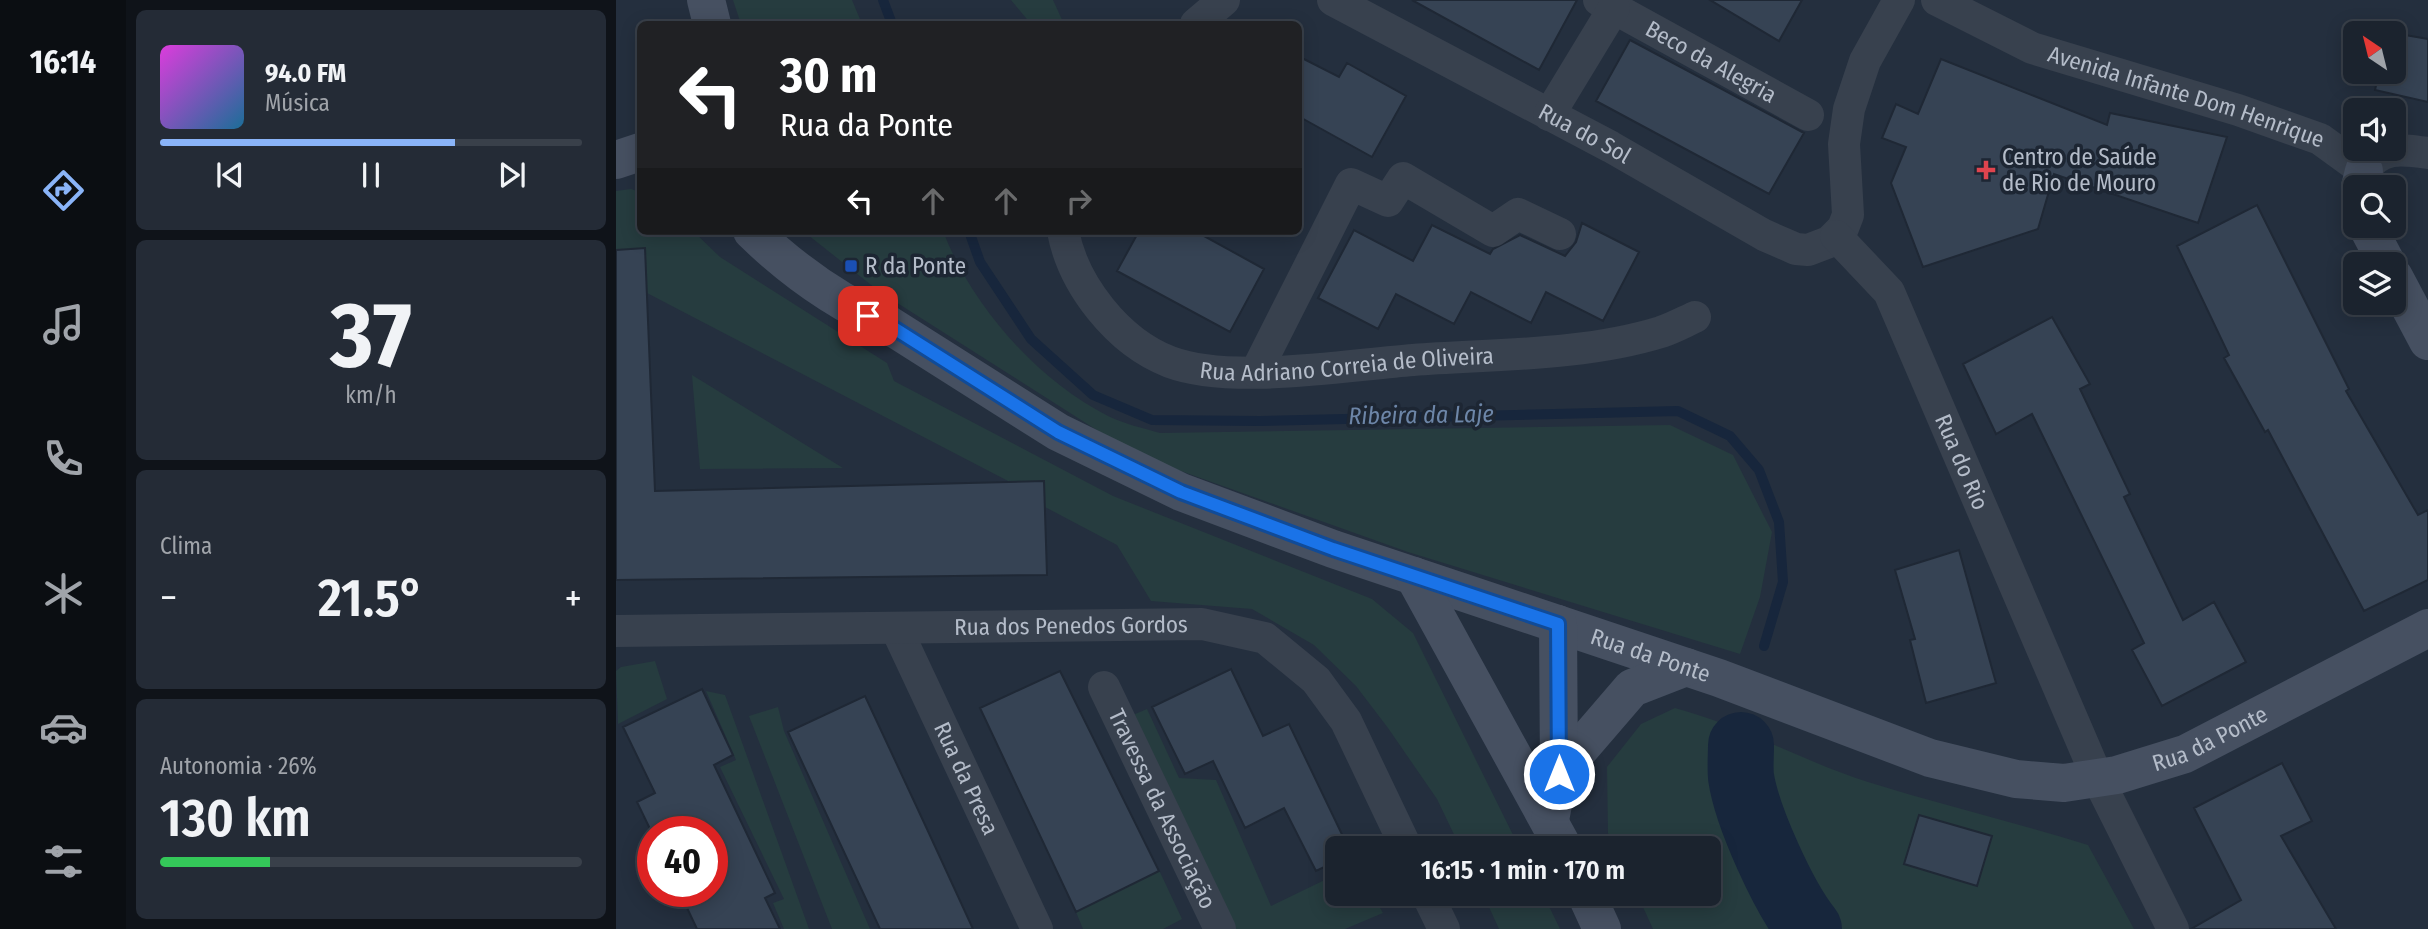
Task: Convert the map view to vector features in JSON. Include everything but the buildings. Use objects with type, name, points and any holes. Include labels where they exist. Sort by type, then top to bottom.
[{"type":"street","points":[[706,0],[711,21]]},
{"type":"street","points":[[1200,21],[1224,0]]},
{"type":"street","name":"Rua do Sol","points":[[1333,0],[1549,115],[1764,235],[1796,249],[1819,248],[1836,236]]},
{"type":"street","points":[[1836,236],[1843,228],[1849,204],[1844,144],[1849,108],[1865,61],[1899,0]]},
{"type":"street","name":"Avenida Infante Dom Henrique","points":[[1937,0],[2032,48],[2238,110],[2320,139],[2358,175]]},
{"type":"street","name":"Beco da Alegria","points":[[1549,115],[1606,4],[1808,115]]},
{"type":"street","name":"Avenida Infante Dom Henrique","points":[[2365,175],[2379,154],[2390,149],[2428,153]]},
{"type":"street","points":[[1256,372],[1351,184],[1388,201],[1402,178],[1493,232],[1518,214],[1560,234]]},
{"type":"street","name":"Rua da Ponte","points":[[757,235],[803,275],[1069,438],[1181,492],[1414,576],[1686,667],[1930,758],[1982,772],[2016,779],[2064,783],[2098,779],[2153,765],[2185,754],[2428,628]]},
{"type":"street","name":"Rua Adriano Correia de Oliveira","points":[[1064,235],[1073,264],[1086,290],[1115,324],[1142,346],[1170,362],[1198,369],[1256,372],[1580,348],[1662,332],[1695,317]]},
{"type":"street","name":"Rua do Rio","points":[[1836,236],[1889,292],[2098,779],[2173,929]]},
{"type":"street","points":[[2406,300],[2428,341]]},
{"type":"street","points":[[1414,576],[1557,834]]},
{"type":"street","name":"Rua dos Penedos Gordos","points":[[616,631],[1202,624],[1265,638],[1316,680],[1346,721],[1401,836]]},
{"type":"street","points":[[1557,834],[1558,624]]},
{"type":"street","name":"Rua da Presa","points":[[896,628],[1037,929]]},
{"type":"street","points":[[1559,774],[1632,688],[1686,667]]},
{"type":"street","name":"Travessa da Associação","points":[[1104,687],[1220,929]]},
{"type":"street","points":[[1433,906],[1444,929]]},
{"type":"street","points":[[1591,906],[1602,929]]},
{"type":"green space","points":[[733,0],[852,0],[861,21],[740,21]]},
{"type":"green space","points":[[1011,0],[1053,0],[1063,21],[1028,21]]},
{"type":"green space","points":[[631,189],[637,191],[637,235],[697,235],[720,257],[887,363],[894,381],[1113,496],[1372,599],[1413,633],[1514,836],[1455,836],[1437,799],[1388,728],[1356,686],[1314,645],[1252,609],[1151,601],[1117,545],[1045,507],[1044,481],[1010,482],[647,293],[645,248],[616,250],[616,191]]},
{"type":"green space","points":[[808,235],[945,235],[955,259],[989,313],[1032,361],[1082,401],[1108,416],[1160,433],[1670,425],[1733,455],[1772,532],[1760,597],[1740,654],[1408,552],[1136,455],[880,292]]},
{"type":"green space","points":[[692,375],[843,468],[700,469]]},
{"type":"green space","points":[[655,661],[667,699],[618,724],[616,671],[621,667]]},
{"type":"green space","points":[[706,691],[725,695],[809,929],[784,929],[773,903],[784,899],[720,767],[736,760]]},
{"type":"green space","points":[[778,707],[784,731],[870,929],[832,929],[749,716]]},
{"type":"green space","points":[[1675,708],[1724,724],[1868,782],[2088,845],[2134,929],[1653,929],[1642,906],[1721,906],[1721,836],[1609,836],[1607,767],[1641,724]]},
{"type":"green space","points":[[1147,709],[1179,778],[1216,780],[1271,906],[1325,880],[1325,906],[1379,906],[1383,913],[1345,929],[1236,929],[1126,718]]},
{"type":"green space","points":[[1159,870],[1182,919],[1163,929],[1083,929],[1076,912]]},
{"type":"green space","points":[[1488,906],[1549,906],[1560,929],[1499,929]]},
{"type":"waterway","name":"Ribeira da Laje","points":[[883,0],[891,21]]},
{"type":"waterway","name":"Ribeira da Laje","points":[[970,235],[980,262],[1031,339],[1093,395],[1152,420],[1260,421],[1678,411],[1730,436],[1759,470],[1779,522],[1783,582],[1764,646]]},
{"type":"waterway","points":[[1741,745],[1741,777],[1751,813],[1778,878],[1809,929]]},
{"type":"place","name":"Centro de Saúde de Rio de Mouro","points":[[1986,170]]},
{"type":"place","name":"R da Ponte","points":[[851,266]]},
{"type":"route","points":[[868,316],[889,325],[1058,432],[1181,492],[1333,549],[1558,624],[1559,774]]}]
